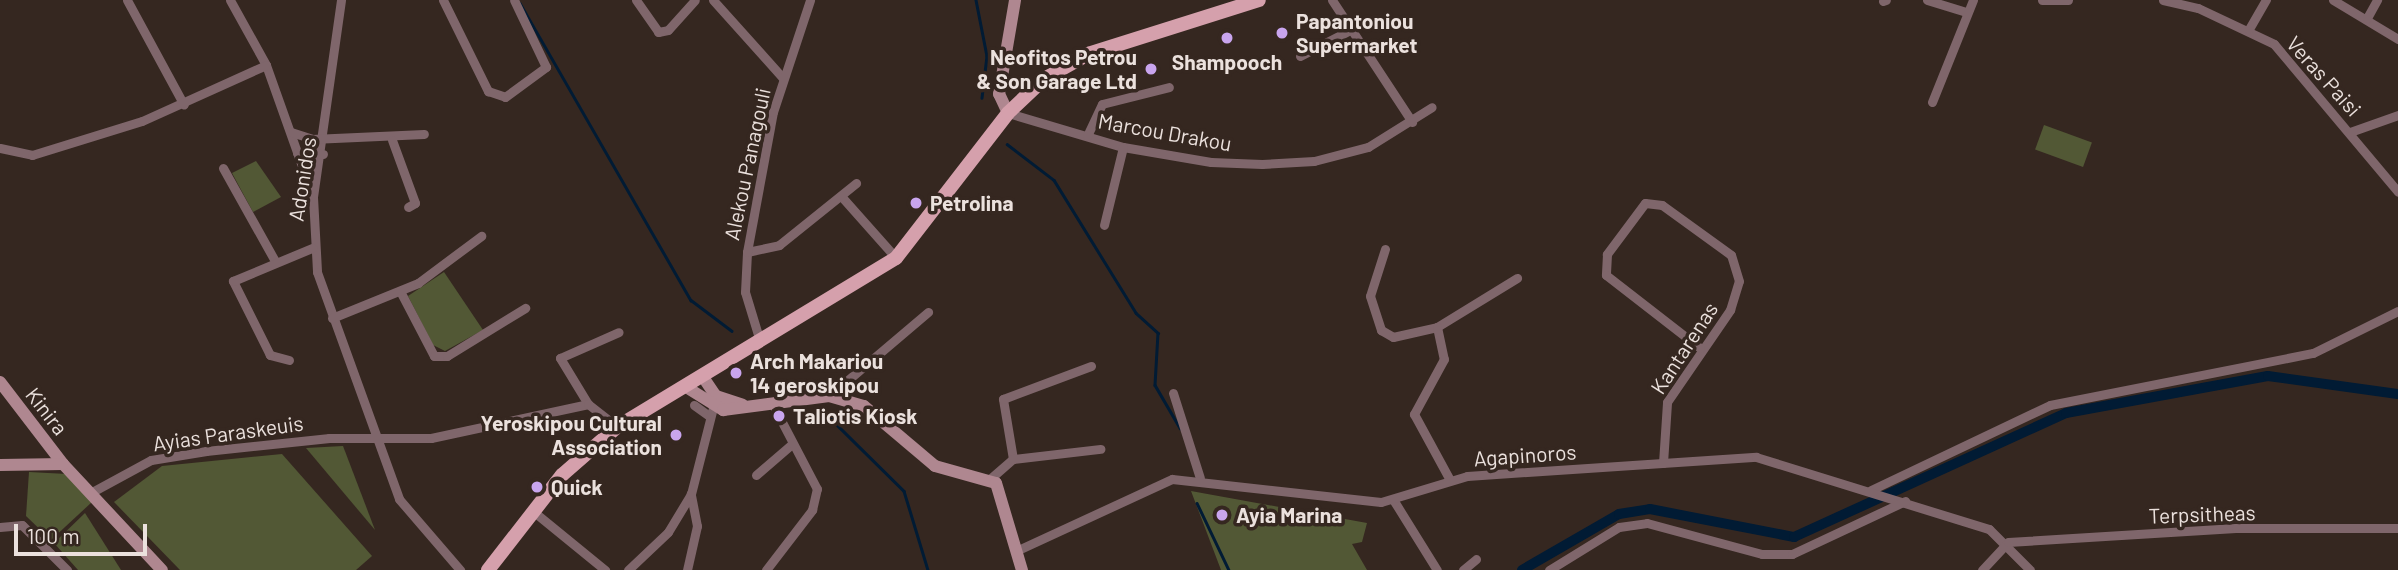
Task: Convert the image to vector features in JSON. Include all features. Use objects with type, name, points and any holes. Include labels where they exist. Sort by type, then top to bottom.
[{"type":"main road","points":[[488,570],[562,474],[617,427],[703,377],[759,338],[896,258],[1008,113],[1044,79],[1088,54],[1259,0]]},
{"type":"street","points":[[127,0],[184,105]]},
{"type":"street","points":[[230,0],[265,65],[313,197]]},
{"type":"street","name":"Adonidos","points":[[341,0],[326,137],[313,197],[312,248],[332,318],[399,499],[460,570]]},
{"type":"street","points":[[443,0],[488,91],[505,97],[547,67],[514,0]]},
{"type":"street","points":[[636,0],[658,32],[668,30],[695,0]]},
{"type":"street","points":[[713,0],[783,78]]},
{"type":"street","points":[[1008,113],[999,94],[1015,0]]},
{"type":"street","points":[[1332,0],[1412,122]]},
{"type":"street","points":[[1927,0],[1966,12]]},
{"type":"street","points":[[1933,102],[1966,12],[1973,0]]},
{"type":"street","points":[[2042,0],[2068,0]]},
{"type":"street","name":"Veras Paisi","points":[[2163,0],[2249,29],[2288,57],[2398,192]]},
{"type":"street","points":[[2249,29],[2266,0]]},
{"type":"street","points":[[2333,0],[2398,39]]},
{"type":"street","points":[[2367,18],[2377,0]]},
{"type":"street","name":"Alekou Panagouli","points":[[759,338],[745,292],[747,252],[783,78],[809,1]]},
{"type":"street","points":[[1300,56],[1350,30]]},
{"type":"street","points":[[0,148],[32,155],[184,105],[265,65]]},
{"type":"street","points":[[1087,136],[1102,104],[1169,87]]},
{"type":"street","name":"Marcou Drakou","points":[[1008,113],[1123,147],[1210,162],[1314,161],[1368,147],[1412,122],[1432,107]]},
{"type":"street","points":[[2350,132],[2398,115]]},
{"type":"street","points":[[291,132],[326,137],[392,140],[424,134]]},
{"type":"street","points":[[392,140],[415,203],[408,207]]},
{"type":"street","points":[[1104,225],[1123,147]]},
{"type":"street","points":[[297,153],[323,154]]},
{"type":"street","points":[[223,168],[275,261]]},
{"type":"street","points":[[747,252],[779,245],[856,183]]},
{"type":"street","points":[[841,196],[896,258]]},
{"type":"street","name":"Kantarenas","points":[[1662,463],[1667,402],[1700,348],[1730,310],[1737,269],[1731,255],[1662,205],[1645,204],[1633,212],[1604,268],[1609,280],[1700,348]]},
{"type":"street","points":[[332,318],[400,291],[481,236]]},
{"type":"street","points":[[289,360],[270,355],[232,288],[238,276],[312,248]]},
{"type":"street","points":[[1385,248],[1370,296],[1381,330],[1400,338],[1437,327],[1517,278]]},
{"type":"street","points":[[400,291],[434,356],[447,356],[526,308]]},
{"type":"street","points":[[1875,491],[2050,405],[2313,353],[2398,311]]},
{"type":"street","points":[[829,396],[928,312]]},
{"type":"street","points":[[1437,327],[1444,359],[1414,414],[1450,480]]},
{"type":"street","points":[[617,427],[588,404],[560,358],[620,332]]},
{"type":"street","points":[[1013,459],[1003,399],[1091,366]]},
{"type":"street","points":[[703,377],[716,396],[747,407]]},
{"type":"street","name":"Kinira","points":[[0,382],[63,464],[162,570]]},
{"type":"street","points":[[686,387],[711,412]]},
{"type":"street","points":[[1173,393],[1200,478]]},
{"type":"street","points":[[694,405],[711,412],[829,396],[864,406],[935,466],[991,478],[1003,497],[1022,570]]},
{"type":"street","points":[[766,570],[815,500],[813,473],[792,444],[772,403]]},
{"type":"street","name":"Ayias Paraskeuis","points":[[92,492],[151,460],[284,443],[375,437],[432,438],[588,404]]},
{"type":"street","points":[[628,570],[667,532],[691,494],[711,412]]},
{"type":"street","points":[[284,443],[292,453]]},
{"type":"street","points":[[756,475],[792,444]]},
{"type":"street","points":[[991,478],[1013,459],[1100,449]]},
{"type":"street","name":"Agapinoros","points":[[1016,551],[1071,530],[1149,485],[1200,478],[1394,501],[1450,480],[1662,463],[1767,458],[1989,529],[2008,542],[2030,570]]},
{"type":"street","points":[[0,465],[63,464]]},
{"type":"street","points":[[687,570],[697,526],[691,494]]},
{"type":"street","points":[[1549,570],[1619,527],[1647,523],[1762,554],[1792,554],[1901,500]]},
{"type":"street","points":[[1394,501],[1437,570]]},
{"type":"street","points":[[534,512],[605,570]]},
{"type":"street","points":[[0,527],[22,525],[67,570]]},
{"type":"street","name":"Terpsitheas","points":[[2008,542],[2236,528],[2398,528]]},
{"type":"street","points":[[1982,570],[2008,542]]},
{"type":"street","points":[[1463,570],[1476,559]]},
{"type":"green space","points":[[2044,125],[2092,142],[2083,167],[2035,149]]},
{"type":"green space","points":[[256,161],[281,197],[253,212],[232,173]]},
{"type":"green space","points":[[444,272],[483,330],[445,351],[433,345],[408,296]]},
{"type":"green space","points":[[343,446],[375,530],[306,448]]},
{"type":"green space","points":[[282,454],[372,556],[356,570],[180,570],[114,502],[162,466]]},
{"type":"green space","points":[[29,472],[67,474],[92,502],[51,540],[26,516]]},
{"type":"green space","points":[[1191,491],[1367,523],[1362,542],[1352,544],[1367,570],[1221,570]]},
{"type":"green space","points":[[85,513],[121,570],[78,570],[54,543]]},
{"type":"waterway","points":[[976,0],[987,56],[982,98]]},
{"type":"waterway","points":[[520,3],[691,300],[732,331]]},
{"type":"waterway","points":[[1007,144],[1054,180],[1136,313],[1158,333],[1155,385],[1180,428]]},
{"type":"waterway","points":[[1522,570],[1619,514],[1650,509],[1794,537],[2066,413],[2268,376],[2398,394]]},
{"type":"waterway","points":[[827,415],[904,491],[928,570]]},
{"type":"waterway","points":[[1197,503],[1229,570]]},
{"type":"place","name":"Papantoniou Supermarket","points":[[1282,33]]},
{"type":"place","name":"Shampooch","points":[[1227,38]]},
{"type":"place","name":"Neofitos Petrou & Son Garage Ltd","points":[[1151,69]]},
{"type":"place","name":"Petrolina","points":[[916,203]]},
{"type":"place","name":"Arch Makariou 14 geroskipou","points":[[736,373]]},
{"type":"place","name":"Taliotis Kiosk","points":[[779,416]]},
{"type":"place","name":"Yeroskipou Cultural Association","points":[[676,435]]},
{"type":"place","name":"Quick","points":[[537,487]]},
{"type":"place","name":"Ayia Marina","points":[[1222,515]]}]
